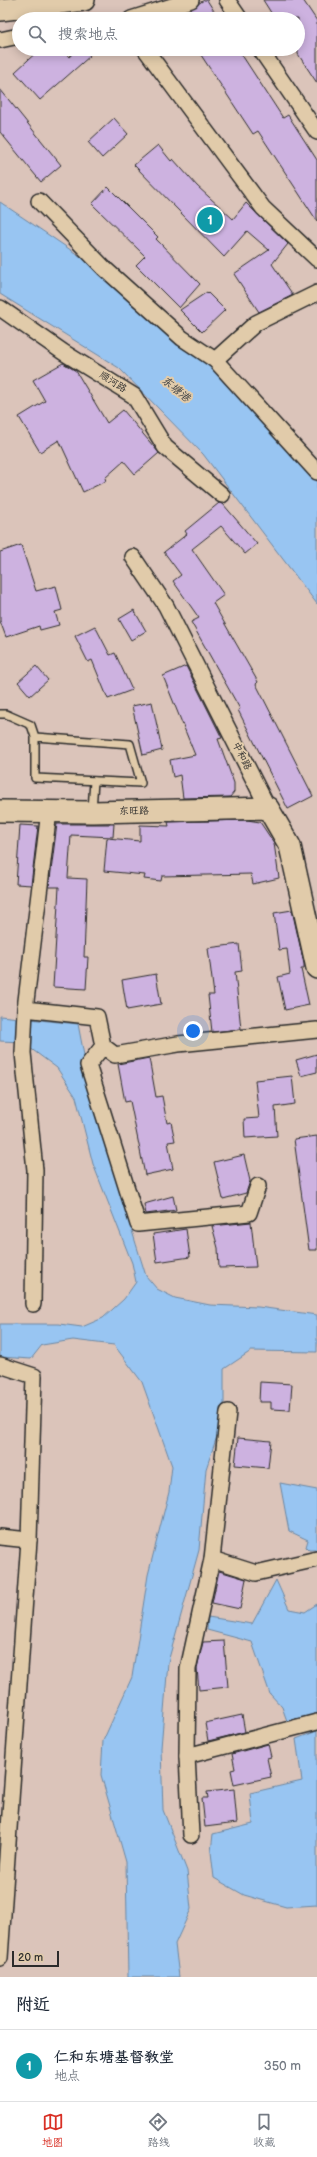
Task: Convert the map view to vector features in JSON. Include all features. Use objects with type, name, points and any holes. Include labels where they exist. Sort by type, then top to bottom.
[{"type":"street","points":[[0,10],[46,6],[84,0]]},
{"type":"street","points":[[153,12],[191,0]]},
{"type":"street","points":[[227,0],[235,12]]},
{"type":"street","points":[[0,40],[12,37]]},
{"type":"street","points":[[150,56],[263,208],[317,259]]},
{"type":"street","points":[[265,56],[317,132]]},
{"type":"street","points":[[39,201],[104,268],[182,338],[215,360],[317,472]]},
{"type":"street","points":[[215,360],[256,323],[317,293]]},
{"type":"street","name":"顺河路","points":[[0,308],[63,352],[134,396],[165,447],[222,494]]},
{"type":"street","name":"中和路","points":[[133,557],[166,606],[268,808],[290,846],[317,968]]},
{"type":"street","name":"东旺路","points":[[0,810],[92,812],[268,808]]},
{"type":"street","points":[[33,1304],[35,1170],[23,1052],[25,1009],[50,811]]},
{"type":"street","points":[[25,1009],[97,1017],[103,1046],[115,1055],[178,1044],[317,1030]]},
{"type":"street","points":[[103,1046],[88,1065],[138,1224],[249,1213],[258,1186]]},
{"type":"street","points":[[0,1365],[34,1376],[29,1540],[0,1958]]},
{"type":"street","points":[[191,1835],[187,1756],[188,1669],[212,1559],[228,1412]]},
{"type":"street","points":[[0,1537],[29,1540]]},
{"type":"street","points":[[212,1559],[256,1573],[317,1559]]},
{"type":"street","points":[[187,1756],[317,1722]]},
{"type":"lane","points":[[0,714],[6,714],[31,725],[36,737],[35,778],[141,783],[130,744],[36,737]]},
{"type":"lane","points":[[92,812],[94,781]]},
{"type":"water","name":"东塘港","points":[[0,202],[165,314],[317,469],[317,604],[203,454],[119,368],[0,294]]},
{"type":"water","points":[[0,1016],[78,1024],[91,1088],[117,1182],[146,1276],[157,1289],[175,1298],[210,1305],[258,1307],[317,1315],[317,1352],[251,1351],[224,1369],[224,1415],[206,1469],[199,1550],[168,1662],[161,1748],[163,1810],[187,1871],[191,1909],[175,1944],[179,1977],[128,1977],[126,1862],[101,1775],[103,1741],[132,1677],[148,1575],[169,1492],[172,1466],[142,1382],[114,1345],[73,1340],[42,1345],[31,1359],[0,1357],[0,1324],[59,1324],[82,1327],[103,1318],[124,1299],[136,1282],[132,1263],[93,1164],[76,1097],[57,1068],[22,1042],[0,1041]]},
{"type":"water","points":[[280,1483],[317,1490],[317,1550],[309,1550],[306,1547],[308,1540],[289,1531]]},
{"type":"water","points":[[276,1580],[289,1609],[305,1612],[317,1604],[317,1715],[287,1721],[282,1707],[270,1694],[252,1642],[207,1630],[208,1617],[252,1624]]},
{"type":"water","points":[[317,1731],[317,1905],[286,1907],[244,1895],[214,1878],[211,1852],[213,1834],[253,1824],[250,1793],[302,1781],[296,1739]]},
{"type":"building","points":[[204,0],[207,0],[215,12],[186,12]]},
{"type":"building","points":[[263,0],[303,0],[317,21],[317,83],[299,56],[305,56],[305,12],[271,12]]},
{"type":"building","points":[[32,56],[90,56],[40,100],[15,72]]},
{"type":"building","points":[[202,56],[243,56],[283,118],[288,115],[317,160],[317,221],[258,131],[253,134]]},
{"type":"building","points":[[0,89],[61,165],[41,182],[0,132]]},
{"type":"building","points":[[114,118],[128,134],[102,158],[88,142]]},
{"type":"building","points":[[158,145],[171,161],[173,159],[197,186],[233,219],[246,203],[288,244],[272,264],[293,295],[259,312],[234,274],[269,250],[247,231],[224,257],[134,165]]},
{"type":"building","points":[[108,187],[158,237],[156,239],[200,284],[179,308],[136,265],[145,256],[92,204]]},
{"type":"building","points":[[207,292],[225,310],[202,332],[180,310]]},
{"type":"building","points":[[63,363],[76,371],[107,423],[123,410],[159,453],[135,474],[124,461],[105,478],[106,481],[83,492],[59,440],[40,452],[19,417],[45,401],[33,380]]},
{"type":"building","points":[[219,503],[223,504],[257,544],[245,554],[221,526],[192,549],[224,595],[213,603],[258,682],[256,684],[313,796],[288,809],[238,710],[240,709],[191,622],[199,618],[173,581],[181,575],[164,552],[187,534],[185,531]]},
{"type":"building","points":[[21,545],[36,591],[56,586],[62,610],[55,612],[59,625],[40,630],[39,626],[6,637],[0,621],[0,552]]},
{"type":"building","points":[[134,610],[146,631],[131,640],[119,619]]},
{"type":"building","points":[[95,626],[110,655],[115,653],[132,690],[108,699],[92,660],[88,662],[75,636]]},
{"type":"building","points":[[36,666],[48,680],[30,696],[18,682]]},
{"type":"building","points":[[186,666],[222,738],[218,739],[234,783],[234,792],[230,797],[183,798],[180,775],[173,777],[170,760],[195,755],[163,676]]},
{"type":"building","points":[[152,702],[162,750],[143,755],[132,706]]},
{"type":"building","points":[[247,820],[260,822],[274,843],[279,878],[253,884],[251,874],[162,876],[161,881],[144,879],[145,875],[104,871],[107,838],[140,841],[140,825],[169,826],[168,822]]},
{"type":"building","points":[[57,824],[114,824],[113,837],[71,835],[68,878],[87,879],[84,957],[88,957],[86,989],[53,987],[59,887],[49,887]]},
{"type":"building","points":[[20,825],[38,826],[31,885],[16,884]]},
{"type":"building","points":[[292,910],[304,964],[304,969],[301,969],[309,1005],[285,1010],[278,977],[290,974],[287,949],[279,950],[274,913]]},
{"type":"building","points":[[239,944],[242,971],[235,972],[241,1029],[212,1032],[208,995],[214,995],[208,948]]},
{"type":"building","points":[[156,974],[161,1004],[127,1010],[122,980]]},
{"type":"building","points":[[317,1054],[317,1072],[301,1076],[296,1060]]},
{"type":"building","points":[[149,1058],[156,1097],[162,1096],[167,1123],[171,1122],[175,1141],[168,1142],[173,1169],[145,1175],[130,1101],[125,1102],[118,1064]]},
{"type":"building","points":[[292,1076],[295,1104],[275,1107],[277,1136],[245,1138],[244,1119],[259,1118],[255,1080]]},
{"type":"building","points":[[317,1136],[317,1250],[309,1250],[294,1139]]},
{"type":"building","points":[[244,1155],[250,1181],[246,1193],[223,1199],[214,1162]]},
{"type":"building","points":[[173,1196],[176,1210],[146,1214],[144,1204]]},
{"type":"building","points":[[251,1222],[256,1267],[219,1268],[218,1248],[212,1226]]},
{"type":"building","points":[[186,1229],[190,1257],[157,1262],[153,1234]]},
{"type":"building","points":[[260,1382],[292,1384],[290,1410],[271,1409],[271,1402],[259,1402]]},
{"type":"building","points":[[238,1438],[271,1441],[268,1468],[235,1465]]},
{"type":"building","points":[[219,1571],[246,1579],[240,1609],[212,1603]]},
{"type":"building","points":[[224,1641],[228,1687],[199,1690],[197,1668],[203,1642]]},
{"type":"building","points":[[242,1715],[245,1732],[208,1741],[205,1723]]},
{"type":"building","points":[[268,1744],[271,1757],[267,1758],[271,1777],[234,1785],[231,1770],[235,1769],[232,1754]]},
{"type":"building","points":[[234,1789],[237,1823],[205,1827],[202,1798],[208,1798],[207,1792]]},
{"type":"place","name":"仁和东塘基督教堂","points":[[210,220]]}]
